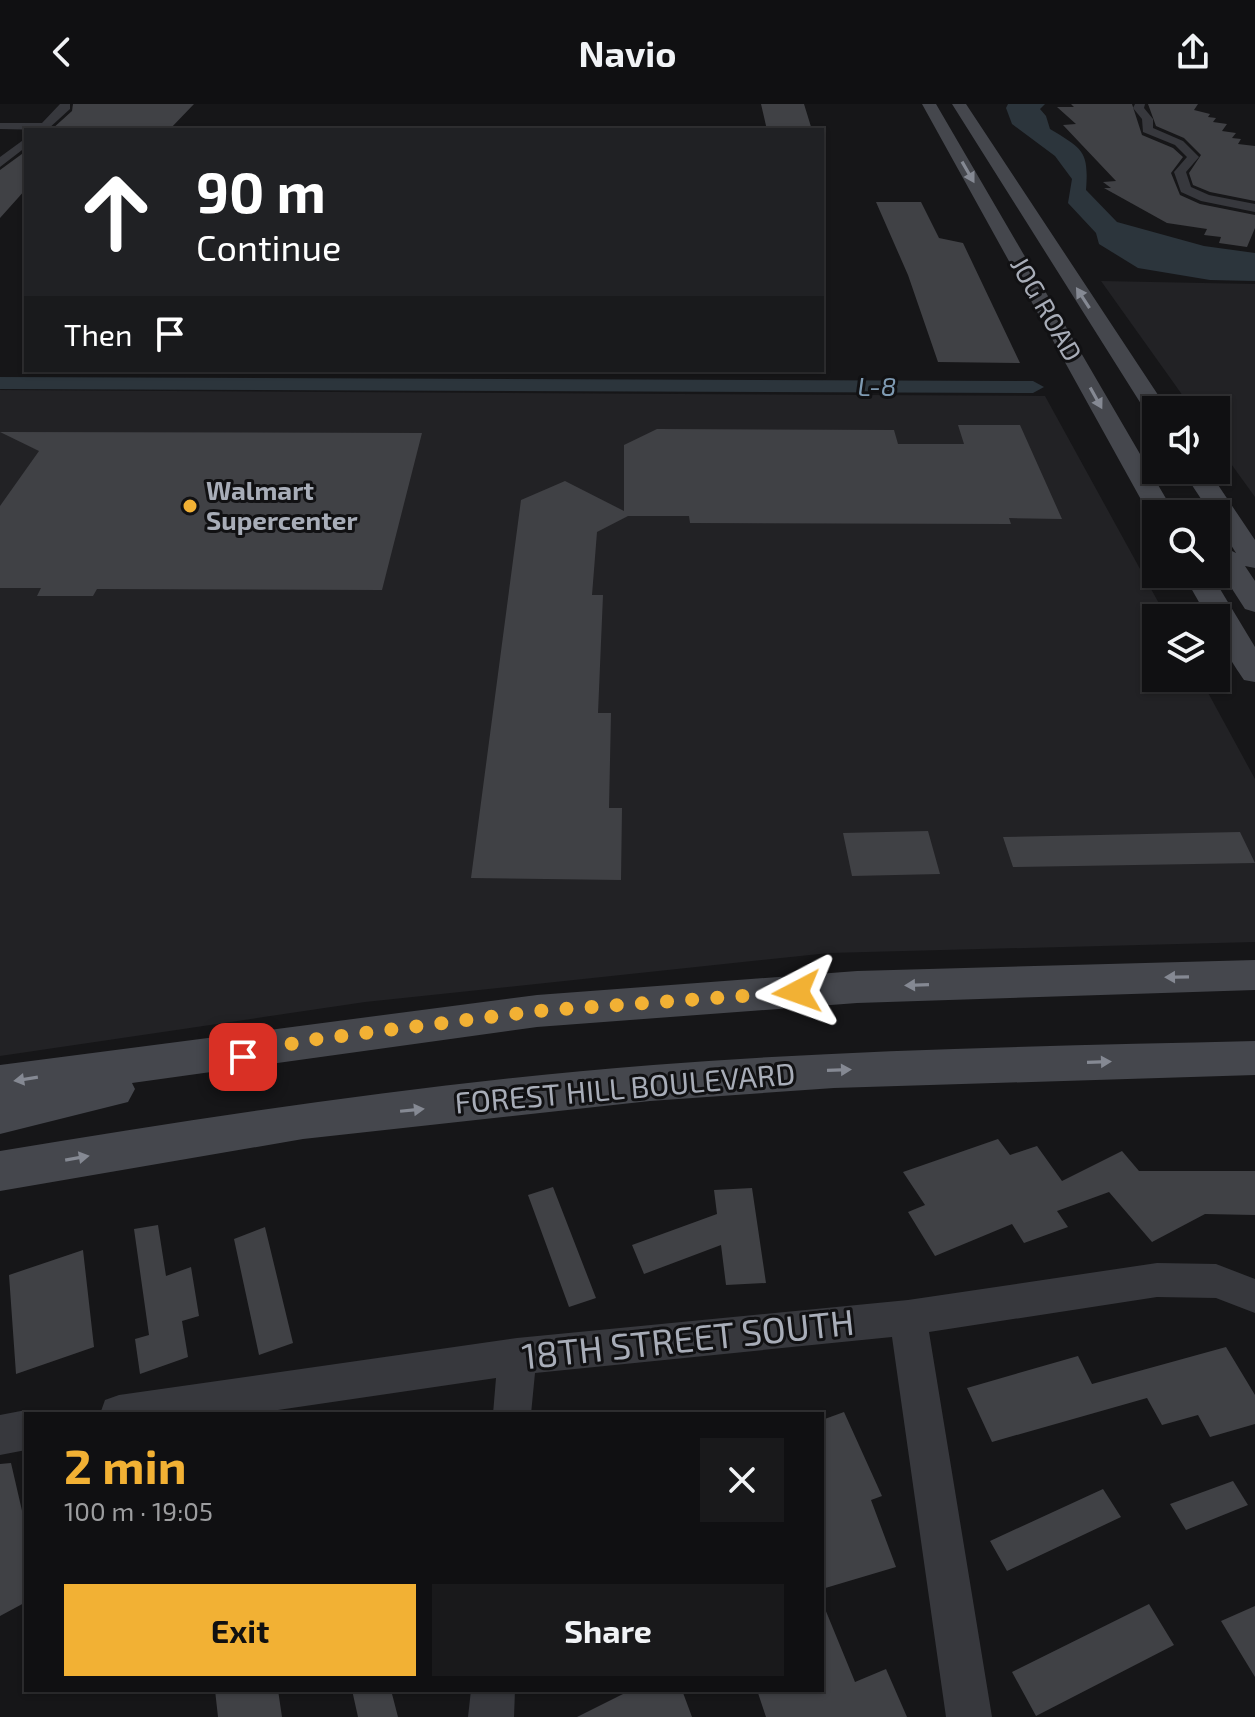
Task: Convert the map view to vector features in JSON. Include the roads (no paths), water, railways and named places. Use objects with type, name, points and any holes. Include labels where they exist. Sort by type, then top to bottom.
[{"type":"main road","name":"JOG ROAD","points":[[929,104],[1138,471],[1178,500]]},
{"type":"main road","name":"JOG ROAD","points":[[959,104],[1147,396]]},
{"type":"main road","points":[[1230,540],[1255,560]]},
{"type":"main road","points":[[1230,564],[1255,603]]},
{"type":"main road","points":[[1205,588],[1255,673]]},
{"type":"main road","points":[[0,1083],[537,1011],[857,987],[1255,975]]},
{"type":"main road","points":[[0,1115],[302,1041]]},
{"type":"main road","name":"FOREST HILL BOULEVARD","points":[[0,1171],[303,1120],[650,1083],[834,1070],[1255,1058]]},
{"type":"street","points":[[0,126],[42,128],[65,109],[65,104]]},
{"type":"street","points":[[1140,104],[1138,108],[1148,119],[1147,130],[1179,143],[1193,157],[1180,172],[1185,189],[1205,198],[1255,208]]},
{"type":"street","points":[[0,162],[24,143]]},
{"type":"street","name":"18TH STREET SOUTH","points":[[133,1412],[517,1356],[908,1318],[1157,1280],[1216,1281],[1255,1296]]},
{"type":"street","points":[[908,1318],[969,1717]]},
{"type":"street","points":[[512,1412],[517,1356]]},
{"type":"street","points":[[0,1435],[24,1430]]},
{"type":"street","points":[[491,1717],[493,1692]]},
{"type":"waterway","name":"L-8","points":[[0,383],[1033,387]]},
{"type":"place","name":"Walmart Supercenter","points":[[190,506]]}]
